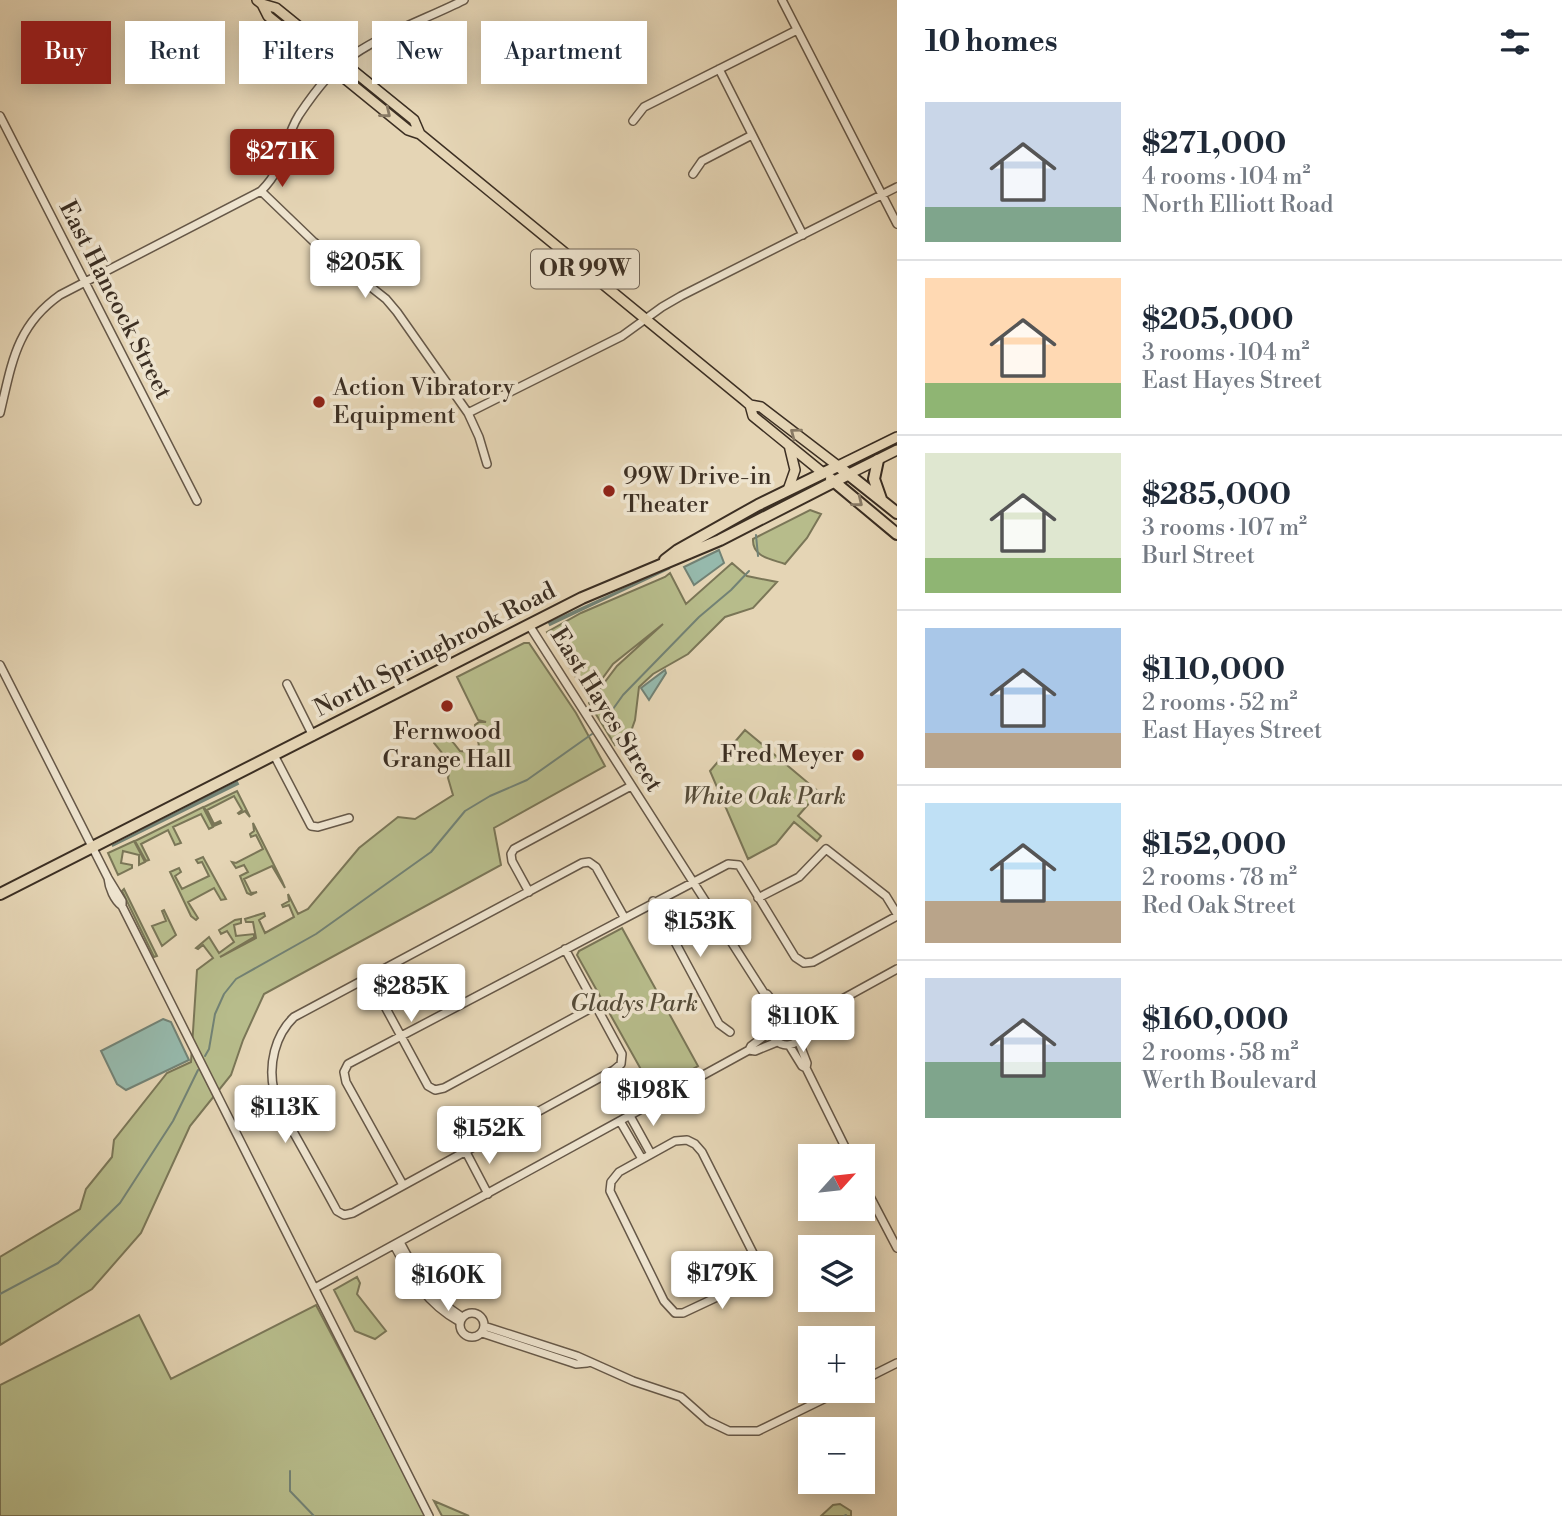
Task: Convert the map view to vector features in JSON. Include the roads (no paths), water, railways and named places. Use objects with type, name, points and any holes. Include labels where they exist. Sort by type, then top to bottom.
[{"type":"highway","points":[[878,460],[874,479],[882,501]]},
{"type":"highway","name":"North Springbrook Road","points":[[660,564],[678,550],[838,466]]},
{"type":"highway","name":"OR 99W","points":[[838,466],[897,513]]},
{"type":"highway","name":"OR 99W","points":[[823,473],[897,534]]},
{"type":"highway","name":"North Springbrook Road","points":[[0,894],[530,625],[660,564],[682,557],[849,474]]},
{"type":"highway","points":[[682,557],[685,551],[702,542],[700,538]]},
{"type":"main road","name":"OR 99W","points":[[260,2],[276,8],[292,21]]},
{"type":"main road","name":"OR 99W","points":[[260,2],[274,21]]},
{"type":"main road","name":"OR 99W","points":[[358,74],[414,120],[420,134]]},
{"type":"main road","name":"OR 99W","points":[[351,84],[408,130],[420,134],[750,405],[761,407],[838,466]]},
{"type":"main road","name":"OR 99W","points":[[750,405],[753,416],[823,473]]},
{"type":"main road","name":"North Springbrook Road","points":[[838,466],[897,437]]},
{"type":"main road","points":[[788,490],[795,470],[789,445]]},
{"type":"main road","name":"North Springbrook Road","points":[[849,474],[897,450]]},
{"type":"street","points":[[358,52],[464,0]]},
{"type":"street","points":[[782,0],[897,224]]},
{"type":"street","points":[[633,121],[644,107],[797,30]]},
{"type":"street","points":[[719,69],[803,235]]},
{"type":"street","points":[[0,413],[16,352],[26,327],[34,316],[60,295],[261,191],[282,161],[298,116],[324,84]]},
{"type":"street","name":"East Hancock Street","points":[[0,116],[197,501]]},
{"type":"street","points":[[693,174],[702,161],[752,135]]},
{"type":"street","points":[[468,413],[622,336],[681,296],[897,187]]},
{"type":"street","points":[[261,191],[314,242],[386,299],[468,413],[487,464]]},
{"type":"street","name":"East Hayes Street","points":[[530,625],[764,993],[783,1014]]},
{"type":"street","points":[[0,665],[122,901],[122,906],[429,1516]]},
{"type":"street","points":[[286,684],[313,736]]},
{"type":"street","points":[[274,755],[311,825],[318,827],[349,818]]},
{"type":"street","points":[[529,892],[512,861],[511,854],[514,849],[631,786]]},
{"type":"street","points":[[403,1185],[346,1082],[344,1072],[348,1064],[653,901],[728,864],[735,863],[741,868],[758,898],[799,961],[804,963],[813,962],[897,915],[886,896],[826,849],[799,877],[758,898]]},
{"type":"street","points":[[565,949],[622,1054],[621,1064],[353,1213],[344,1214],[337,1210],[277,1100],[273,1083],[274,1053],[279,1035],[294,1017],[582,863],[589,862],[596,867],[624,917]]},
{"type":"street","points":[[653,901],[719,1024],[730,1032]]},
{"type":"street","points":[[749,1050],[755,1051],[777,1042],[789,1045],[798,1040],[802,1030],[828,1007],[897,969]]},
{"type":"street","points":[[369,977],[429,1086],[435,1090],[444,1088],[595,1006]]},
{"type":"street","name":"East Hayes Street","points":[[764,993],[763,1000],[774,1021]]},
{"type":"street","points":[[315,1288],[749,1050],[771,1031],[774,1021],[783,1014],[796,1017],[828,1007]]},
{"type":"street","points":[[796,1017],[802,1030]]},
{"type":"street","points":[[771,1031],[777,1042]]},
{"type":"street","points":[[798,1040],[807,1063],[806,1068]]},
{"type":"street","points":[[789,1045],[806,1068],[844,1144]]},
{"type":"street","points":[[630,1116],[651,1154]]},
{"type":"street","points":[[621,1121],[642,1159]]},
{"type":"street","points":[[687,1140],[695,1144],[702,1152],[756,1260],[753,1276],[747,1283],[689,1312],[675,1313],[670,1309],[610,1191],[615,1176],[651,1154],[676,1141],[687,1140]]},
{"type":"street","points":[[466,1152],[488,1194]]},
{"type":"street","points":[[875,1206],[897,1248]]},
{"type":"street","points":[[397,1244],[419,1289],[429,1300],[461,1319]]},
{"type":"street","points":[[475,1312],[481,1316],[483,1329],[474,1337],[465,1335],[460,1328],[461,1319],[466,1313],[475,1312]]},
{"type":"street","points":[[483,1329],[578,1356],[633,1381],[681,1397],[708,1421],[729,1431],[758,1431],[815,1403]]},
{"type":"street","points":[[875,1374],[897,1362]]},
{"type":"waterway","points":[[756,535],[758,556]]},
{"type":"waterway","points":[[603,723],[623,695],[699,617],[749,571]]},
{"type":"waterway","points":[[205,1056],[209,1049],[215,1014],[224,994],[236,979],[316,934],[431,852],[465,811],[490,796],[527,780],[592,734]]},
{"type":"waterway","points":[[0,1294],[58,1263],[120,1203],[173,1121],[198,1070]]},
{"type":"waterway","points":[[290,1471],[290,1491],[314,1516]]},
{"type":"place","name":"Action Vibratory Equipment","points":[[319,402]]},
{"type":"place","name":"99W Drive-in Theater","points":[[609,491]]},
{"type":"place","name":"Fernwood Grange Hall","points":[[447,706]]},
{"type":"place","name":"Fred Meyer","points":[[858,755]]},
{"type":"park label","name":"White Oak Park","points":[[764,797]]},
{"type":"park label","name":"Gladys Park","points":[[634,1004]]}]
